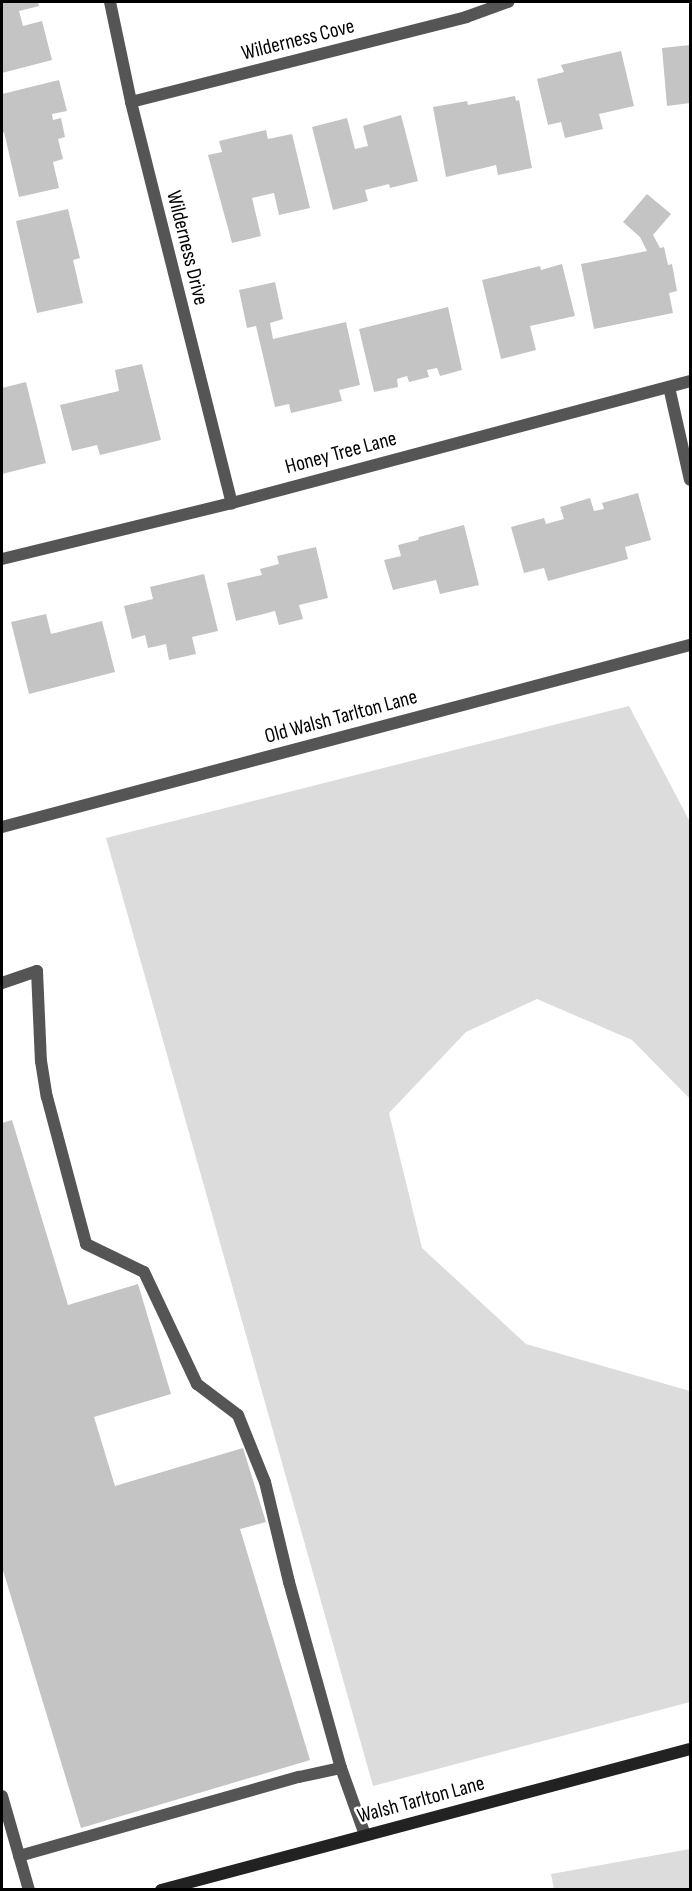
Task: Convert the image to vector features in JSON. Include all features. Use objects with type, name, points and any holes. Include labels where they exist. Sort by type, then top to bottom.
[{"type":"street","name":"Wilderness Drive","points":[[110,2],[130,102],[232,502]]},
{"type":"street","name":"Wilderness Cove","points":[[130,102],[466,17],[508,2]]},
{"type":"street","name":"Honey Tree Lane","points":[[2,559],[232,502],[690,381]]},
{"type":"street","points":[[669,387],[690,480]]},
{"type":"street","name":"Old Walsh Tarlton Lane","points":[[2,827],[690,645]]},
{"type":"street","points":[[2,983],[37,970],[41,1061],[47,1097],[86,1244],[144,1272],[197,1384],[238,1415],[265,1482],[289,1582],[341,1768],[365,1835]]},
{"type":"street","name":"Walsh Tarlton Lane","points":[[161,1890],[690,1749]]},
{"type":"street","points":[[19,1856],[299,1777],[341,1768]]},
{"type":"street","points":[[2,1796],[29,1890]]},
{"type":"shaded area","points":[[629,706],[690,822],[690,1099],[632,1040],[537,999],[466,1032],[389,1113],[422,1248],[526,1344],[690,1391],[690,1702],[373,1786],[106,838]]},
{"type":"shaded area","points":[[690,1849],[690,1889],[554,1889],[551,1874]]},
{"type":"building","points":[[2,2],[38,2],[39,6],[19,11],[23,26],[42,21],[52,60],[2,73]]},
{"type":"building","points":[[690,45],[690,103],[667,106],[662,48]]},
{"type":"building","points":[[621,51],[634,106],[599,114],[603,129],[565,138],[561,122],[548,125],[537,79],[564,72],[561,65]]},
{"type":"building","points":[[59,80],[67,111],[52,114],[53,120],[61,118],[65,137],[58,139],[63,159],[53,162],[59,188],[19,197],[4,132],[2,133],[2,94]]},
{"type":"building","points":[[515,96],[516,101],[519,100],[532,168],[498,175],[496,165],[446,177],[433,107],[467,101],[468,105]]},
{"type":"building","points":[[401,115],[418,181],[390,188],[389,184],[365,190],[368,201],[333,210],[312,127],[347,118],[355,149],[368,146],[363,126]]},
{"type":"building","points":[[266,130],[268,139],[292,134],[310,208],[279,215],[274,193],[252,198],[261,236],[232,243],[208,155],[222,152],[219,141]]},
{"type":"building","points":[[647,194],[671,214],[653,235],[660,248],[664,247],[668,265],[672,264],[677,291],[669,293],[673,313],[594,329],[581,264],[647,251],[640,237],[623,222]]},
{"type":"building","points":[[68,209],[80,258],[73,260],[83,303],[37,313],[16,221]]},
{"type":"building","points":[[562,264],[575,316],[530,326],[536,350],[501,359],[482,280],[540,266],[541,270]]},
{"type":"building","points":[[275,282],[283,319],[270,323],[273,339],[346,322],[360,385],[339,390],[342,401],[291,413],[289,404],[275,407],[256,326],[247,328],[239,290]]},
{"type":"building","points":[[448,307],[462,370],[440,376],[437,368],[427,370],[429,377],[409,382],[407,376],[397,379],[398,387],[374,392],[359,329]]},
{"type":"building","points":[[142,364],[161,440],[100,455],[97,445],[72,451],[60,405],[119,391],[115,370]]},
{"type":"building","points":[[26,382],[46,463],[2,474],[2,388]]},
{"type":"building","points":[[638,493],[651,540],[625,547],[628,559],[548,581],[544,568],[524,573],[511,527],[544,518],[546,524],[564,519],[560,507],[590,498],[594,511],[604,509],[602,503]]},
{"type":"building","points":[[464,525],[479,585],[440,594],[436,580],[393,590],[384,560],[401,556],[398,545]]},
{"type":"building","points":[[316,547],[328,598],[299,605],[303,619],[279,625],[275,611],[236,621],[227,583],[262,575],[260,569],[279,564],[277,556]]},
{"type":"building","points":[[204,574],[218,631],[192,637],[196,654],[169,660],[166,644],[148,648],[145,635],[132,639],[124,606],[153,599],[150,587]]},
{"type":"building","points":[[46,614],[51,634],[102,621],[115,672],[29,694],[11,622]]},
{"type":"building","points":[[12,1120],[68,1305],[138,1284],[171,1394],[94,1417],[115,1486],[243,1448],[266,1522],[240,1529],[310,1760],[81,1828],[2,1567],[2,1123]]}]
